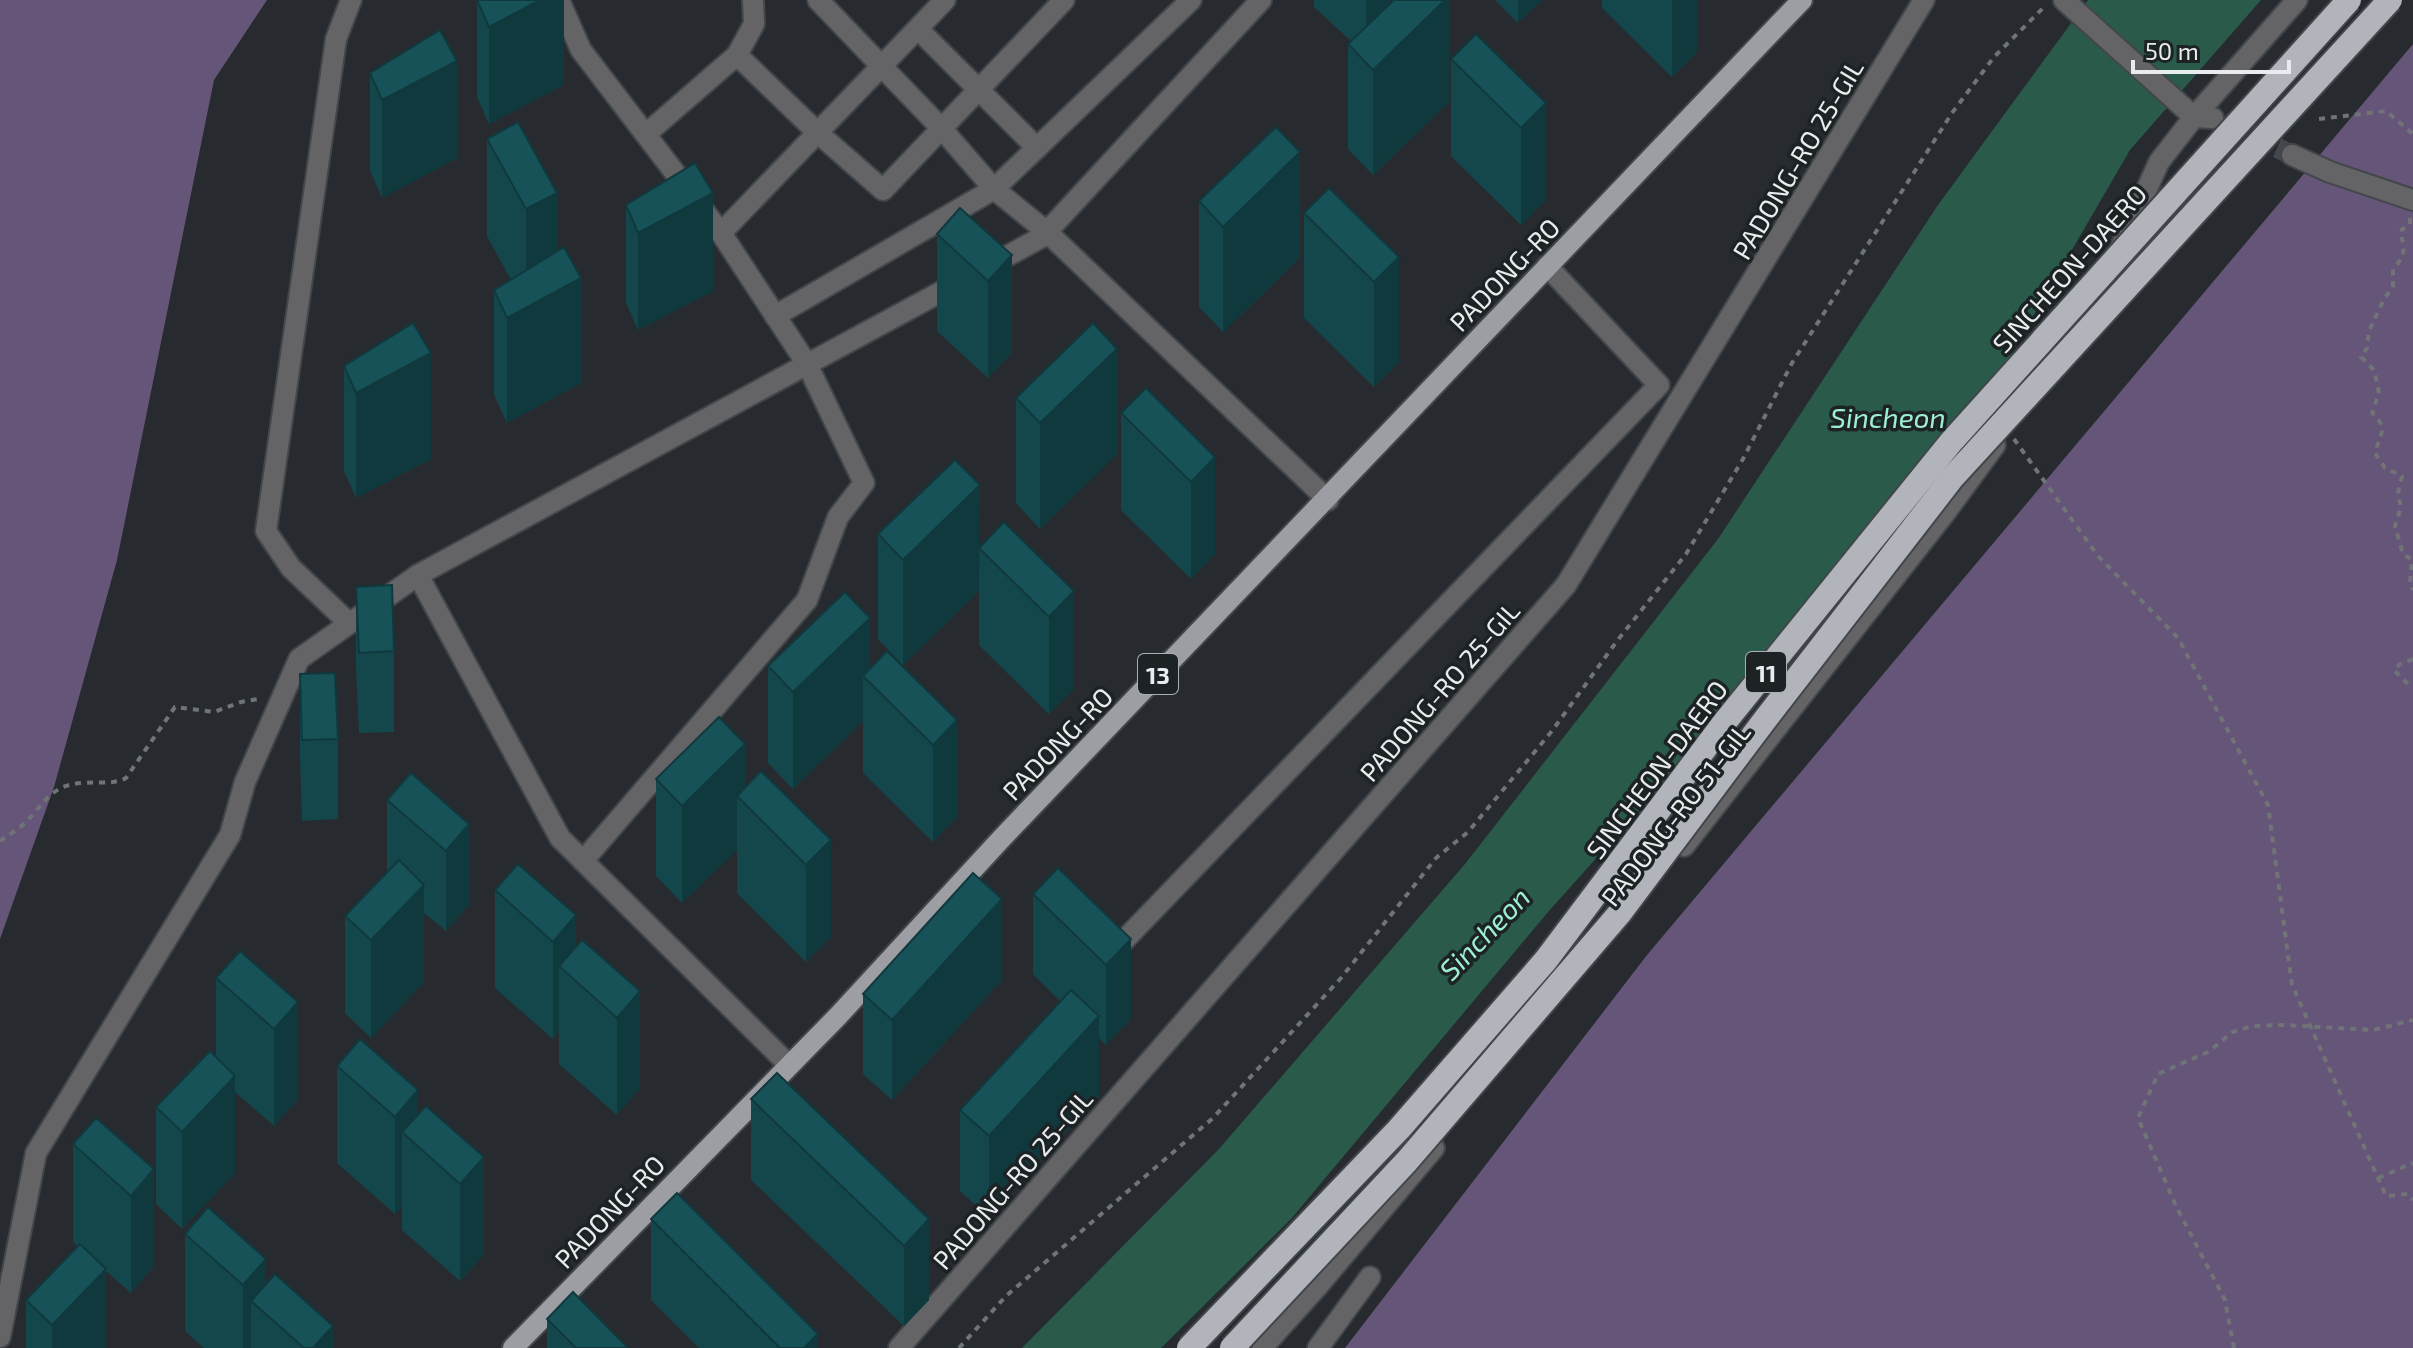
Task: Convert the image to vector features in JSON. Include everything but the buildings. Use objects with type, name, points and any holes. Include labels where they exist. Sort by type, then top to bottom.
[{"type":"highway","name":"SINCHEON-DAERO","points":[[1189,1348],[1399,1129],[1546,960],[1724,723],[1951,442],[2349,0]]},
{"type":"highway","name":"SINCHEON-DAERO","points":[[1232,1348],[1407,1161],[1619,914],[1952,478],[2390,0]]},
{"type":"main road","name":"PADONG-RO","points":[[513,1348],[789,1065],[1802,0]]},
{"type":"street","points":[[349,623],[291,568],[266,531],[336,39],[351,0]]},
{"type":"street","points":[[559,0],[581,50],[721,233],[807,364],[864,483],[838,517],[807,600],[583,861]]},
{"type":"street","points":[[646,134],[737,55],[754,24],[753,0]]},
{"type":"street","points":[[818,0],[942,129],[994,189],[1047,232],[1328,500]]},
{"type":"street","points":[[721,233],[945,0]]},
{"type":"street","points":[[737,55],[883,190],[1064,0]]},
{"type":"street","points":[[775,316],[994,189],[1191,0]]},
{"type":"street","name":"PADONG-RO 25-GIL","points":[[899,1348],[1566,585],[1924,0]]},
{"type":"street","name":"PADONG-RO 51-GIL","points":[[1262,1348],[1649,892],[2007,429],[2063,373],[2159,162],[2297,0]]},
{"type":"street","points":[[2061,1],[2197,114]]},
{"type":"street","points":[[0,1337],[36,1153],[230,835],[245,782],[299,659],[418,575],[1042,237],[1250,4]]},
{"type":"street","points":[[918,29],[1037,148]]},
{"type":"street","points":[[2292,155],[2330,172],[2412,199]]},
{"type":"street","points":[[1547,266],[1677,405]]},
{"type":"street","points":[[1098,967],[1659,385]]},
{"type":"street","points":[[418,575],[560,838],[789,1065]]},
{"type":"street","points":[[1318,1348],[1370,1277]]},
{"type":"path","points":[[959,1348],[1006,1296],[1213,1118],[1341,978],[1436,858],[1468,832],[1552,731],[1617,641],[1686,554],[1743,459],[1792,363],[1952,113],[1994,57],[2061,1]]},
{"type":"path","points":[[2319,119],[2386,111],[2413,134]]},
{"type":"path","points":[[2412,199],[2410,224],[2400,231],[2403,259],[2393,269],[2393,287],[2369,331],[2367,348],[2361,357],[2374,370],[2379,393],[2372,413],[2383,427],[2375,453],[2385,468],[2402,476],[2398,493],[2401,507],[2395,526],[2403,554],[2412,560],[2410,583],[2413,590]]},
{"type":"path","points":[[2007,429],[2098,556],[2178,638],[2268,805],[2292,985],[2386,1196],[2408,1194],[2413,1200]]},
{"type":"path","points":[[2413,659],[2394,670],[2413,686]]},
{"type":"path","points":[[0,841],[25,822],[49,795],[63,787],[91,780],[116,783],[126,778],[175,707],[214,712],[241,702],[283,696]]},
{"type":"path","points":[[2234,1348],[2225,1300],[2176,1206],[2138,1118],[2158,1074],[2208,1052],[2233,1032],[2252,1026],[2373,1030],[2413,1020]]},
{"type":"path","points":[[2378,1178],[2413,1163]]},
{"type":"shaded area","points":[[0,0],[267,0],[214,80],[117,560],[54,787],[0,939]]},
{"type":"shaded area","points":[[2413,44],[2413,1348],[1345,1348],[1647,955]]},
{"type":"water","name":"Sincheon","points":[[2088,0],[2261,0],[2130,150],[1944,470],[1548,912],[1291,1219],[1161,1348],[1022,1348],[1219,1149],[1465,864],[1718,539],[1938,205]]},
{"type":"tunnel","points":[[2223,122],[2292,155]]}]
